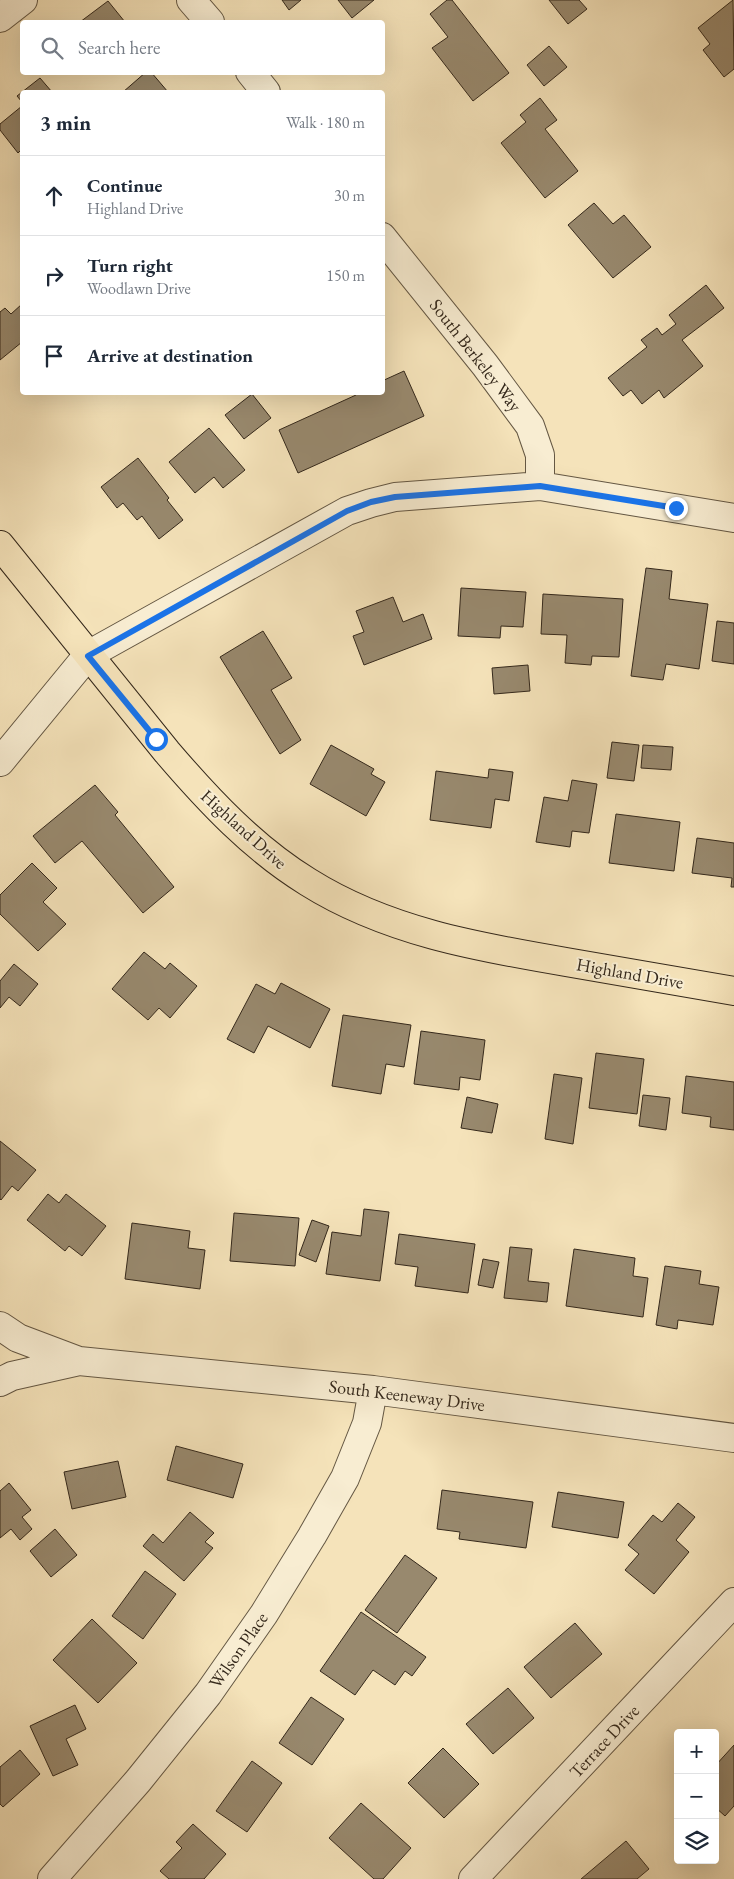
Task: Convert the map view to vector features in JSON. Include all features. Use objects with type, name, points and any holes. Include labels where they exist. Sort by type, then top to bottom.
[{"type":"main road","name":"Highland Drive","points":[[0,545],[167,752],[224,816],[286,868],[328,894],[384,920],[444,938],[505,951],[734,991]]},
{"type":"street","points":[[0,18],[22,0]]},
{"type":"street","points":[[191,0],[208,20]]},
{"type":"street","points":[[252,75],[264,90]]},
{"type":"street","name":"South Berkeley Way","points":[[385,241],[485,365],[530,426],[540,455],[540,486]]},
{"type":"street","points":[[0,762],[88,656],[347,511],[371,502],[395,497],[540,486],[734,518]]},
{"type":"street","points":[[0,1326],[18,1338],[79,1361]]},
{"type":"street","points":[[0,1382],[12,1376],[79,1361]]},
{"type":"street","name":"South Keeneway Drive","points":[[79,1361],[373,1390],[734,1438]]},
{"type":"street","name":"Wilson Place","points":[[52,1879],[138,1781],[202,1702],[264,1614],[345,1478],[367,1423],[373,1390]]},
{"type":"street","name":"Terrace Drive","points":[[473,1879],[734,1602]]},
{"type":"building","points":[[282,0],[301,0],[289,10]]},
{"type":"building","points":[[338,0],[374,0],[352,18]]},
{"type":"building","points":[[447,0],[452,0],[509,73],[473,101],[432,48],[448,37],[430,14]]},
{"type":"building","points":[[549,0],[579,0],[587,9],[568,24]]},
{"type":"building","points":[[733,0],[734,69],[724,77],[703,50],[710,44],[698,28]]},
{"type":"building","points":[[108,1],[123,20],[83,20]]},
{"type":"building","points":[[549,46],[567,67],[544,86],[527,65]]},
{"type":"building","points":[[143,75],[154,75],[166,90],[125,90]]},
{"type":"building","points":[[40,78],[50,90],[25,90]]},
{"type":"building","points":[[540,98],[557,120],[545,129],[578,171],[545,198],[501,143],[526,122],[520,115]]},
{"type":"building","points":[[20,108],[20,151],[18,153],[0,130],[0,124]]},
{"type":"building","points":[[594,203],[613,224],[624,215],[651,247],[613,278],[568,225]]},
{"type":"building","points":[[706,285],[724,308],[682,340],[703,366],[664,398],[659,390],[642,404],[631,390],[623,396],[608,378],[647,347],[641,340],[657,328],[662,335],[676,324],[669,315]]},
{"type":"building","points":[[20,306],[20,344],[0,360],[0,312],[5,308],[11,314]]},
{"type":"building","points":[[404,371],[424,416],[298,473],[279,430],[356,395],[385,395],[385,380]]},
{"type":"building","points":[[253,395],[271,418],[244,439],[225,415]]},
{"type":"building","points":[[209,428],[245,470],[223,488],[214,477],[195,493],[169,462]]},
{"type":"building","points":[[138,458],[169,498],[167,500],[183,520],[159,539],[142,516],[137,520],[123,503],[117,508],[101,487]]},
{"type":"building","points":[[646,568],[672,571],[669,599],[708,604],[699,669],[666,664],[663,680],[631,676]]},
{"type":"building","points":[[461,588],[526,592],[523,627],[501,626],[500,638],[458,636]]},
{"type":"building","points":[[543,594],[623,599],[619,657],[592,656],[591,665],[565,663],[567,635],[541,634]]},
{"type":"building","points":[[393,597],[403,622],[423,614],[432,639],[364,665],[353,636],[364,632],[356,611]]},
{"type":"building","points":[[717,621],[734,623],[734,664],[712,661]]},
{"type":"building","points":[[263,631],[292,678],[271,690],[301,740],[280,754],[220,657]]},
{"type":"building","points":[[528,665],[530,691],[494,694],[492,668]]},
{"type":"building","points":[[612,742],[639,745],[634,781],[607,778]]},
{"type":"building","points":[[331,745],[374,769],[371,774],[385,782],[366,816],[310,784]]},
{"type":"building","points":[[643,745],[673,747],[671,770],[641,768]]},
{"type":"building","points":[[489,769],[513,772],[509,801],[495,799],[491,828],[430,820],[436,771],[488,778]]},
{"type":"building","points":[[572,780],[597,784],[589,833],[572,831],[570,847],[536,842],[544,797],[568,801]]},
{"type":"building","points":[[95,785],[118,812],[115,815],[174,887],[143,913],[82,841],[55,863],[33,836]]},
{"type":"building","points":[[616,814],[680,822],[674,871],[609,863]]},
{"type":"building","points":[[697,838],[734,843],[734,887],[731,887],[732,878],[692,873]]},
{"type":"building","points":[[32,863],[57,888],[43,902],[66,924],[38,951],[0,914],[0,895]]},
{"type":"building","points":[[144,952],[165,969],[170,963],[197,986],[170,1018],[159,1008],[148,1020],[112,989]]},
{"type":"building","points":[[14,964],[38,984],[20,1006],[9,997],[0,1008],[0,981]]},
{"type":"building","points":[[281,983],[330,1009],[310,1048],[268,1026],[254,1053],[227,1039],[256,984],[275,994]]},
{"type":"building","points":[[343,1015],[411,1025],[404,1067],[386,1064],[381,1094],[332,1086]]},
{"type":"building","points":[[421,1031],[485,1040],[480,1080],[460,1077],[459,1090],[414,1084]]},
{"type":"building","points":[[596,1053],[644,1059],[637,1114],[589,1108]]},
{"type":"building","points":[[554,1074],[582,1078],[573,1144],[545,1139]]},
{"type":"building","points":[[686,1076],[734,1082],[734,1130],[710,1127],[711,1117],[682,1113]]},
{"type":"building","points":[[643,1095],[670,1098],[666,1130],[639,1126]]},
{"type":"building","points":[[467,1097],[498,1104],[492,1133],[461,1128]]},
{"type":"building","points":[[0,1141],[36,1170],[18,1191],[12,1186],[1,1200],[0,1199]]},
{"type":"building","points":[[48,1194],[59,1203],[66,1194],[106,1226],[82,1256],[69,1246],[65,1251],[27,1220]]},
{"type":"building","points":[[364,1209],[389,1212],[380,1281],[326,1274],[332,1232],[361,1236]]},
{"type":"building","points":[[234,1213],[299,1218],[295,1266],[230,1261]]},
{"type":"building","points":[[312,1220],[329,1226],[316,1262],[299,1255]]},
{"type":"building","points":[[132,1223],[190,1231],[188,1248],[205,1250],[200,1289],[125,1279]]},
{"type":"building","points":[[399,1234],[475,1244],[468,1293],[415,1286],[418,1267],[395,1264]]},
{"type":"building","points":[[510,1247],[532,1249],[528,1281],[549,1283],[547,1302],[504,1298]]},
{"type":"building","points":[[574,1249],[635,1258],[633,1276],[648,1278],[643,1317],[566,1306]]},
{"type":"building","points":[[483,1259],[499,1262],[493,1288],[478,1285]]},
{"type":"building","points":[[665,1266],[701,1271],[699,1284],[719,1287],[713,1325],[678,1320],[677,1329],[656,1325]]},
{"type":"building","points":[[176,1446],[243,1464],[233,1498],[167,1480]]},
{"type":"building","points":[[118,1461],[126,1497],[72,1509],[64,1472]]},
{"type":"building","points":[[9,1483],[31,1510],[22,1517],[32,1529],[20,1540],[11,1529],[0,1538],[0,1491]]},
{"type":"building","points":[[442,1490],[533,1502],[526,1548],[459,1539],[460,1532],[437,1529]]},
{"type":"building","points":[[558,1492],[624,1502],[618,1538],[552,1527]]},
{"type":"building","points":[[678,1503],[695,1517],[676,1540],[689,1552],[654,1594],[625,1570],[639,1554],[628,1545],[653,1515],[662,1522]]},
{"type":"building","points":[[190,1512],[214,1533],[205,1542],[213,1548],[184,1581],[143,1546],[153,1534],[163,1543]]},
{"type":"building","points":[[55,1529],[77,1555],[51,1577],[30,1551]]},
{"type":"building","points":[[405,1555],[437,1578],[397,1633],[365,1610]]},
{"type":"building","points":[[145,1571],[176,1594],[143,1639],[112,1616]]},
{"type":"building","points":[[361,1612],[426,1657],[412,1676],[405,1671],[395,1685],[373,1670],[355,1695],[320,1671]]},
{"type":"building","points":[[92,1619],[137,1663],[98,1703],[53,1660]]},
{"type":"building","points":[[575,1623],[602,1654],[551,1698],[524,1667]]},
{"type":"building","points":[[508,1688],[534,1718],[493,1754],[466,1724]]},
{"type":"building","points":[[311,1697],[344,1719],[312,1765],[279,1743]]},
{"type":"building","points":[[75,1705],[86,1729],[66,1739],[78,1765],[53,1776],[30,1726]]},
{"type":"building","points":[[734,1745],[734,1806],[725,1816],[719,1811],[719,1762]]},
{"type":"building","points":[[443,1748],[479,1784],[444,1818],[408,1783]]},
{"type":"building","points":[[20,1750],[40,1774],[3,1807],[0,1804],[0,1767]]},
{"type":"building","points":[[252,1761],[282,1783],[247,1832],[216,1811]]},
{"type":"building","points":[[361,1803],[411,1848],[383,1879],[374,1879],[329,1838]]},
{"type":"building","points":[[193,1824],[226,1854],[204,1879],[169,1879],[160,1871],[182,1848],[176,1842]]},
{"type":"building","points":[[626,1841],[649,1869],[637,1879],[581,1879]]},
{"type":"route","points":[[156,739],[88,656],[347,511],[371,502],[395,497],[540,486],[676,508]]}]
